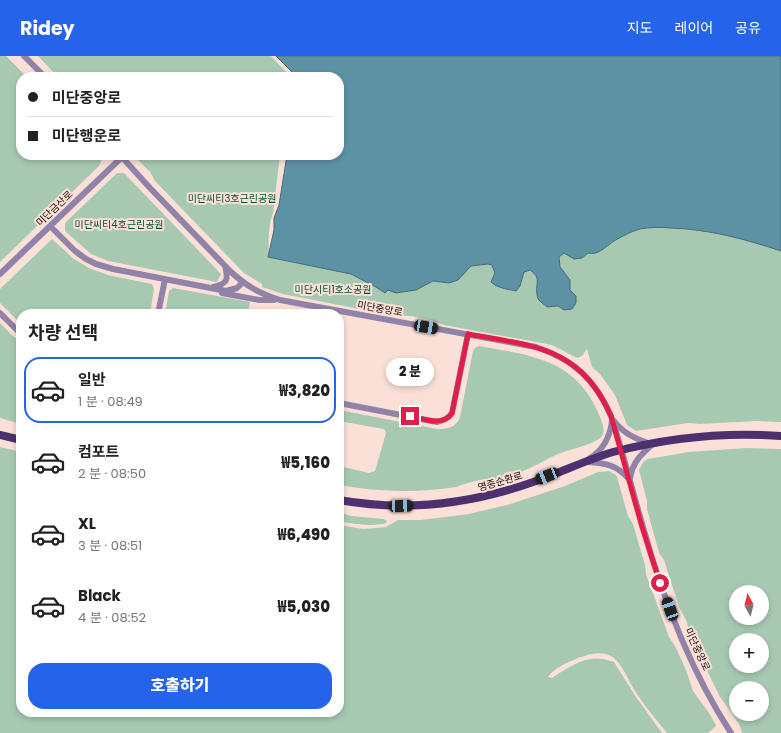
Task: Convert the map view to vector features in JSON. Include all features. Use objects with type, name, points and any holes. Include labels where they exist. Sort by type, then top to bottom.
[{"type":"main road","points":[[0,435],[16,439]]},
{"type":"main road","name":"영종순환로","points":[[344,501],[401,506],[452,502],[510,490],[621,450],[695,438],[727,435],[781,436]]},
{"type":"street","points":[[24,56],[40,72]]},
{"type":"street","name":"미단금산로","points":[[0,274],[117,160]]},
{"type":"street","name":"미단중앙로","points":[[125,160],[225,266],[243,282],[256,291],[280,300],[330,309]]},
{"type":"street","points":[[50,226],[75,251],[96,264],[209,288],[230,290],[237,288],[243,282]]},
{"type":"street","points":[[209,288],[221,285],[226,281],[227,277],[225,266]]},
{"type":"street","points":[[159,309],[165,279]]},
{"type":"street","points":[[209,288],[228,295],[259,300],[280,300]]},
{"type":"street","name":"미단중앙로","points":[[344,312],[536,347],[564,358],[582,372],[604,400],[612,418],[655,568],[672,615],[706,691],[731,733]]},
{"type":"street","points":[[0,313],[16,329]]},
{"type":"street","points":[[344,404],[437,422],[444,420],[452,413],[468,334]]},
{"type":"street","points":[[612,418],[625,433],[638,440],[653,444]]},
{"type":"street","points":[[585,462],[594,456],[605,444],[609,436],[612,418]]},
{"type":"street","points":[[630,480],[632,468],[638,458],[653,444]]},
{"type":"street","points":[[585,462],[606,463],[621,471],[630,480]]},
{"type":"green space","points":[[0,56],[6,56],[22,72],[16,72],[16,160],[102,160],[99,166],[0,262]]},
{"type":"green space","points":[[38,56],[271,56],[286,72],[53,72]]},
{"type":"green space","points":[[276,56],[781,56],[781,422],[757,421],[700,424],[688,423],[636,431],[627,425],[615,395],[600,374],[592,367],[587,349],[582,356],[577,358],[552,345],[444,325],[431,320],[411,316],[395,316],[283,294],[262,287],[262,284],[244,273],[155,181],[150,172],[138,160],[279,160],[270,226],[269,252],[274,230],[274,218],[279,205],[286,160],[344,160],[344,72],[291,71]]},
{"type":"green space","name":"미단씨티4호근린공원","points":[[117,173],[124,173],[221,274],[217,282],[108,261],[91,254],[65,231],[65,223]]},
{"type":"green space","points":[[52,239],[74,259],[89,268],[108,275],[152,284],[154,289],[151,309],[16,309],[16,319],[0,303],[0,289]]},
{"type":"green space","points":[[173,288],[250,302],[249,309],[166,309],[169,291]]},
{"type":"green space","points":[[0,323],[16,338],[16,423],[0,418]]},
{"type":"green space","points":[[479,346],[518,353],[552,364],[566,372],[579,383],[590,398],[603,426],[604,432],[601,437],[594,442],[553,456],[516,474],[497,479],[476,481],[456,487],[398,491],[344,486],[344,467],[369,473],[375,471],[386,433],[384,429],[344,422],[344,411],[437,429],[444,429],[454,426],[460,417],[473,351]]},
{"type":"green space","points":[[0,447],[16,451],[16,717],[344,717],[344,526],[363,529],[377,528],[386,527],[398,520],[421,520],[469,514],[507,505],[565,486],[598,472],[609,471],[617,477],[628,516],[633,524],[645,565],[646,574],[669,637],[675,646],[686,670],[693,691],[716,725],[708,733],[667,733],[640,699],[621,666],[609,655],[601,653],[590,654],[568,662],[557,668],[548,677],[552,678],[575,664],[588,659],[603,659],[614,662],[636,697],[662,733],[0,733]]},
{"type":"green space","points":[[747,448],[781,449],[781,733],[742,733],[737,721],[769,721],[769,681],[729,681],[729,709],[720,697],[689,634],[687,622],[679,607],[664,560],[659,553],[647,509],[647,501],[639,470],[643,462],[648,459],[689,452]]},
{"type":"green space","points":[[344,514],[351,516],[384,519],[387,521],[386,523],[374,525],[362,525],[345,522]]},
{"type":"water","points":[[276,56],[781,56],[781,251],[754,242],[698,230],[659,227],[640,229],[617,239],[599,252],[592,254],[588,253],[582,258],[574,259],[564,253],[559,257],[560,267],[570,280],[570,290],[576,296],[576,303],[572,309],[564,310],[558,306],[547,307],[539,300],[537,296],[537,278],[530,270],[524,272],[520,286],[516,291],[493,284],[491,282],[495,273],[492,265],[488,264],[471,266],[458,280],[449,283],[433,281],[416,290],[396,293],[388,290],[385,293],[351,274],[268,257],[274,230],[274,218],[279,205],[286,160],[344,160],[344,72],[291,71]]},
{"type":"route","points":[[410,416],[437,422],[449,417],[452,413],[468,334],[525,344],[549,351],[564,358],[586,376],[596,388],[604,400],[611,416],[642,527],[660,583]]},
{"type":"park label","name":"미단씨티3호근린공원","points":[[232,198]]},
{"type":"park label","name":"미단시티1호소공원","points":[[333,289]]}]
